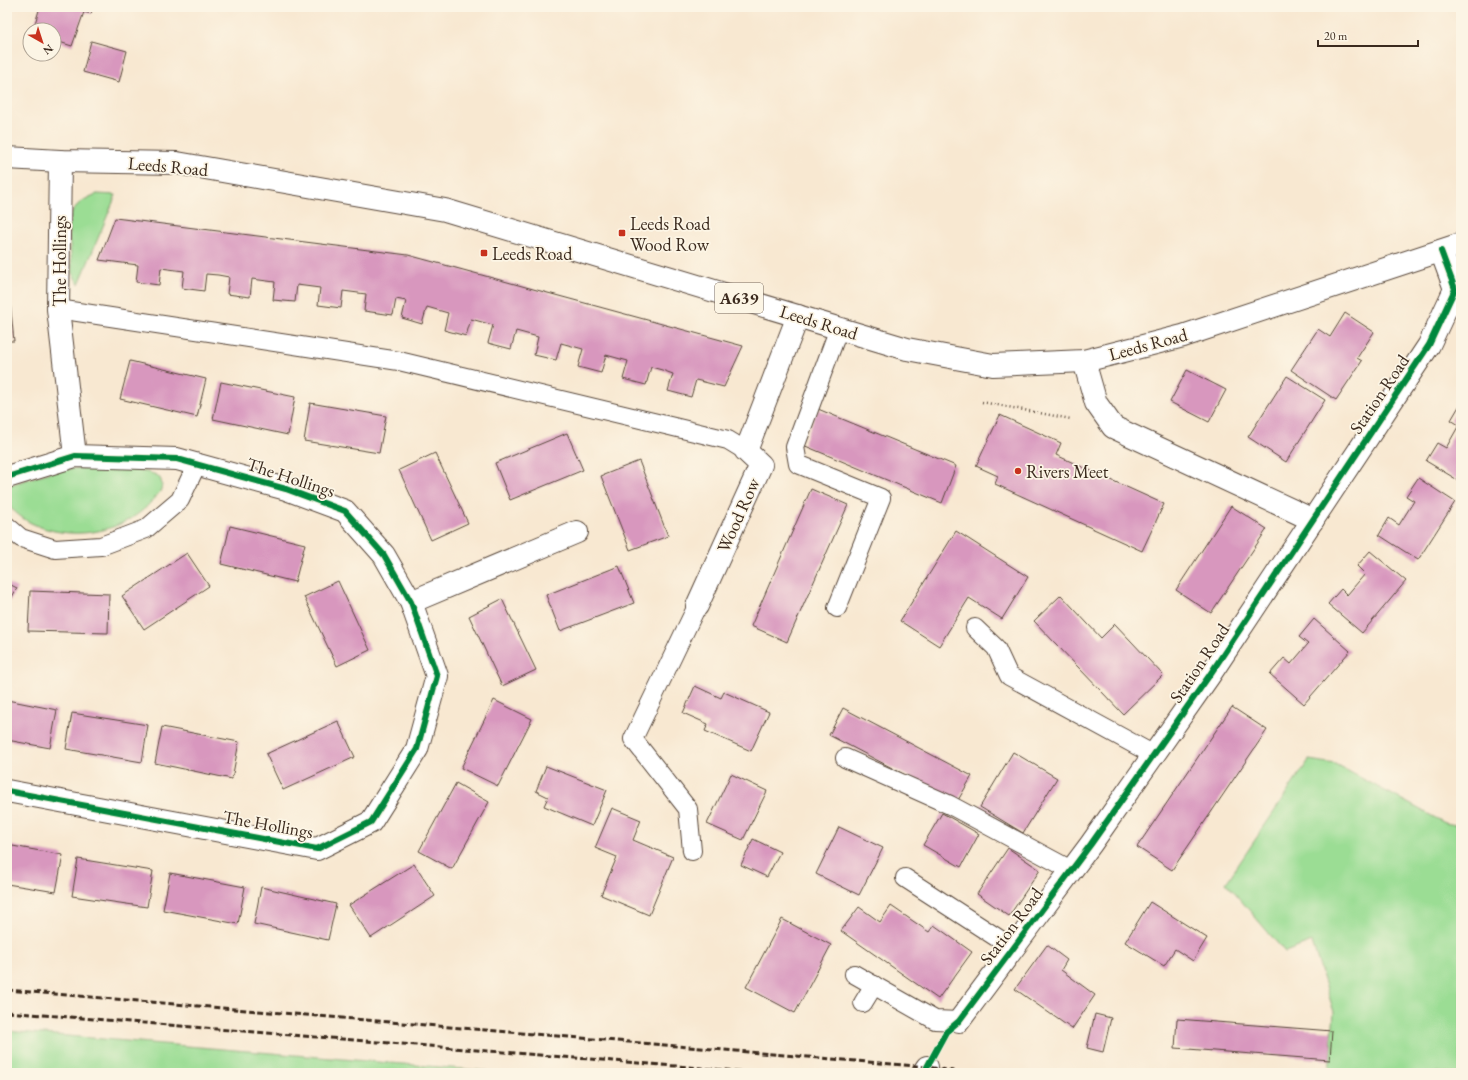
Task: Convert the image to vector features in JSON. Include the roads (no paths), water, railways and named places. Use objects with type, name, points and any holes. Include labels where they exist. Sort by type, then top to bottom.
[{"type":"street","name":"Leeds Road","points":[[7,158],[60,161],[177,163],[445,210],[907,349],[993,365],[1084,361],[1183,336],[1451,247]]},
{"type":"street","name":"The Hollings","points":[[60,161],[58,309],[76,456]]},
{"type":"street","name":"Station Road","points":[[959,1021],[1072,870],[1209,676],[1429,345],[1455,288],[1451,247]]},
{"type":"street","name":"Wood Row","points":[[697,606],[761,465],[746,451],[798,316]]},
{"type":"street","points":[[1084,361],[1096,404],[1113,427],[1313,520]]},
{"type":"street","name":"The Hollings","points":[[7,477],[76,456],[177,459],[286,489],[345,511],[384,555],[411,602],[437,676],[417,749],[371,822],[318,849],[7,791]]},
{"type":"street","points":[[411,602],[577,532]]},
{"type":"lane","points":[[58,309],[399,362],[728,440],[746,451]]},
{"type":"lane","points":[[837,608],[881,498],[798,464],[795,447],[839,328]]},
{"type":"lane","points":[[7,526],[21,538],[55,549],[101,546],[146,529],[180,500],[196,464]]},
{"type":"lane","points":[[692,851],[688,809],[633,739],[697,606]]},
{"type":"lane","points":[[975,628],[996,648],[1008,676],[1154,755]]},
{"type":"lane","points":[[845,758],[950,804],[1072,870]]},
{"type":"lane","points":[[905,878],[1014,948]]},
{"type":"lane","points":[[854,974],[935,1020],[959,1021]]},
{"type":"lane","points":[[863,1003],[874,985]]},
{"type":"railway","points":[[7,990],[927,1067],[967,1073]]},
{"type":"railway","points":[[7,1012],[762,1073]]},
{"type":"place","name":"Leeds Road Wood Row","points":[[622,233]]},
{"type":"place","name":"Leeds Road","points":[[484,253]]},
{"type":"place","name":"Rivers Meet","points":[[1018,471]]}]
